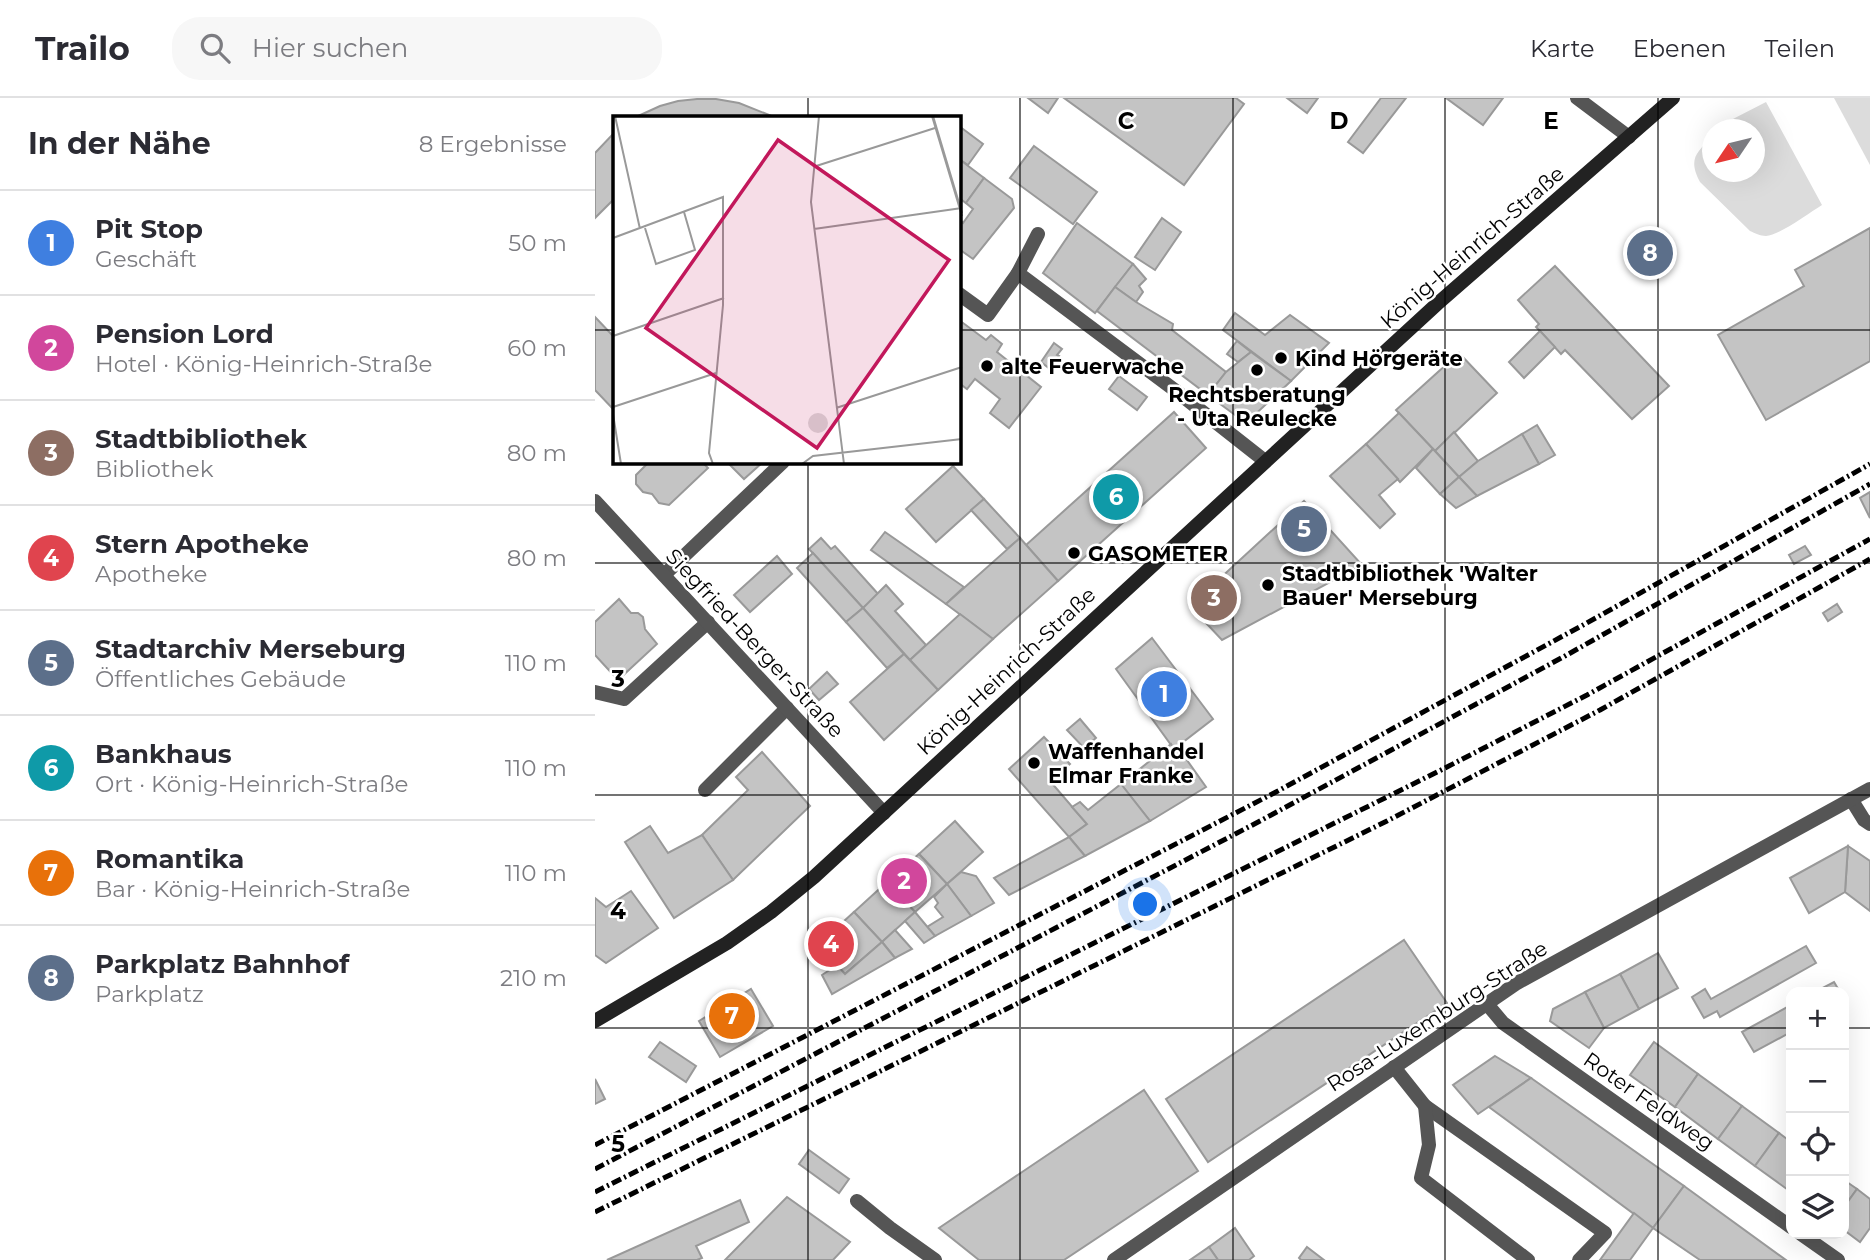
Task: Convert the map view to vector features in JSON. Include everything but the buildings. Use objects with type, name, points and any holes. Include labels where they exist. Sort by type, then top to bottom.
[{"type":"main road","name":"König-Heinrich-Straße","points":[[598,1015],[727,943],[814,877],[1447,295],[1673,98]]},
{"type":"street","points":[[1577,98],[1629,137]]},
{"type":"street","points":[[961,295],[988,315],[1018,273],[1038,234]]},
{"type":"street","points":[[1018,273],[1265,461]]},
{"type":"street","points":[[664,575],[781,464]]},
{"type":"street","name":"Siegfried-Berger-Straße","points":[[595,501],[884,813]]},
{"type":"street","points":[[595,692],[624,699],[708,622]]},
{"type":"street","points":[[705,790],[787,708]]},
{"type":"street","name":"Rosa-Luxemburg-Straße","points":[[1114,1260],[1517,983],[1870,789]]},
{"type":"street","points":[[1851,799],[1864,820],[1870,824]]},
{"type":"street","name":"Roter Feldweg","points":[[1487,1004],[1503,1023],[1786,1223]]},
{"type":"street","points":[[1394,1068],[1425,1106],[1605,1233],[1579,1260]]},
{"type":"street","points":[[1425,1106],[1429,1145],[1421,1178],[1528,1260]]},
{"type":"street","points":[[857,1201],[935,1260]]},
{"type":"street","points":[[1808,1239],[1838,1260]]},
{"type":"shaded area","points":[[1834,98],[1870,98],[1870,165]]},
{"type":"shaded area","points":[[1766,102],[1822,205],[1772,235],[1760,235],[1750,231],[1700,182],[1694,162],[1702,148],[1702,182],[1765,182],[1765,119],[1733,119]]},
{"type":"railway","points":[[595,1145],[1276,792],[1585,624],[1870,464]]},
{"type":"railway","points":[[595,1169],[1260,821],[1565,656],[1870,484]]},
{"type":"railway","points":[[595,1192],[1443,769],[1587,695],[1870,539]]},
{"type":"railway","points":[[595,1212],[1387,821],[1600,710],[1870,559]]},
{"type":"place","name":"Parkplatz Bahnhof","points":[[1650,253]]},
{"type":"place","name":"Kind Hörgeräte","points":[[1281,358]]},
{"type":"place","name":"alte Feuerwache","points":[[987,366]]},
{"type":"place","name":"Rechtsberatung - Uta Reulecke","points":[[1257,370]]},
{"type":"place","name":"Bankhaus","points":[[1116,497]]},
{"type":"place","name":"Stadtarchiv Merseburg","points":[[1304,529]]},
{"type":"place","name":"GASOMETER","points":[[1074,553]]},
{"type":"place","name":"Stadtbibliothek 'Walter Bauer' Merseburg","points":[[1268,585]]},
{"type":"place","name":"Stadtbibliothek","points":[[1214,598]]},
{"type":"place","name":"Pit Stop","points":[[1164,694]]},
{"type":"place","name":"Waffenhandel Elmar Franke","points":[[1034,763]]},
{"type":"place","name":"Pension Lord","points":[[904,881]]},
{"type":"place","name":"Stern Apotheke","points":[[831,944]]},
{"type":"place","name":"Romantika","points":[[732,1016]]}]
